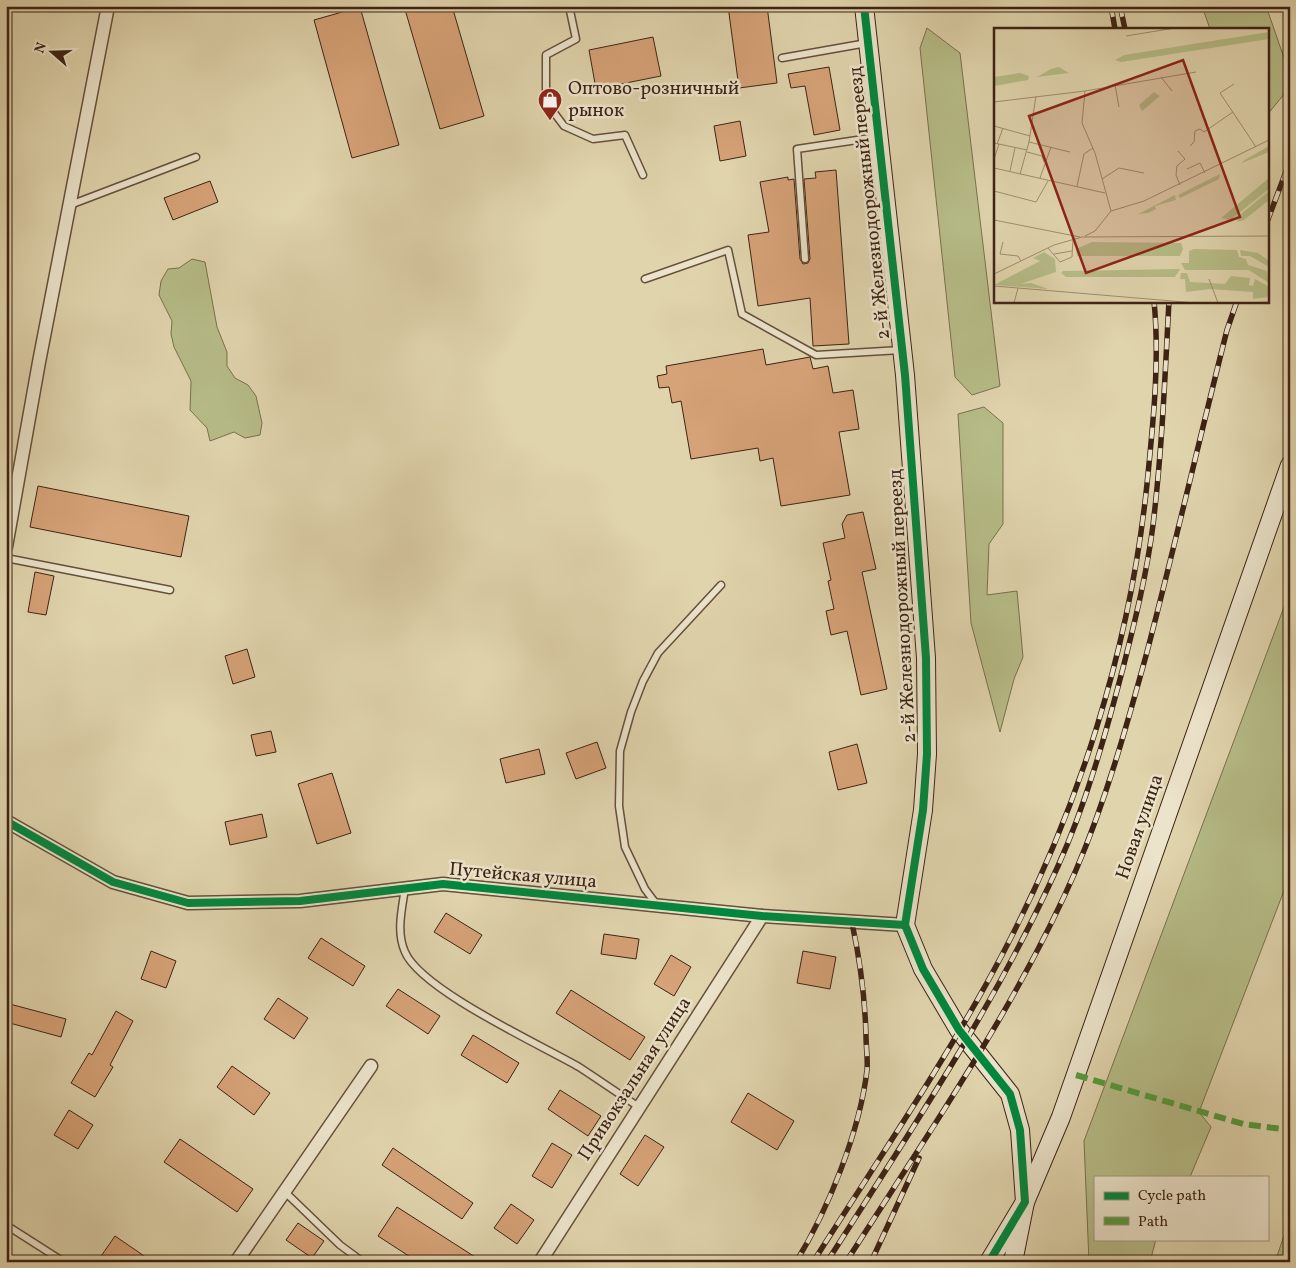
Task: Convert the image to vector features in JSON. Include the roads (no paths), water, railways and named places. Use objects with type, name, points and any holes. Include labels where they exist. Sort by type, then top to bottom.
[{"type":"street","points":[[6,547],[108,6]]},
{"type":"street","name":"2-й Железнодорожный переезд","points":[[864,6],[902,350],[926,658],[927,754],[921,827],[905,925]]},
{"type":"street","name":"Новая улица","points":[[1025,1202],[1064,1109],[1290,465]]},
{"type":"street","name":"Путейская улица","points":[[6,821],[113,882],[188,903],[300,901],[443,884],[762,916],[905,925]]},
{"type":"street","name":"Привокзальная улица","points":[[540,1262],[762,916]]},
{"type":"street","points":[[905,925],[923,969],[959,1030],[1010,1094],[1020,1130],[1025,1202],[1013,1262]]},
{"type":"street","points":[[236,1262],[372,1066]]},
{"type":"street","points":[[989,1262],[1025,1202]]},
{"type":"lane","points":[[568,6],[576,39],[546,55],[546,102],[564,126],[593,139],[625,135],[643,175]]},
{"type":"lane","points":[[782,58],[868,43]]},
{"type":"lane","points":[[805,259],[797,149],[879,137]]},
{"type":"lane","points":[[70,205],[196,157]]},
{"type":"lane","points":[[645,279],[728,250],[742,314],[757,323],[816,355],[902,350]]},
{"type":"lane","points":[[6,558],[170,590]]},
{"type":"lane","points":[[657,906],[645,889],[625,847],[619,806],[620,751],[630,712],[643,681],[658,653],[721,585]]},
{"type":"lane","points":[[405,888],[400,931],[405,953],[420,971],[451,995],[530,1042],[578,1067],[640,1107]]},
{"type":"lane","points":[[285,1192],[340,1245],[363,1262]]},
{"type":"lane","points":[[6,1225],[64,1262]]},
{"type":"railway","points":[[1111,6],[1115,28]]},
{"type":"railway","points":[[1120,6],[1125,28]]},
{"type":"railway","points":[[1268,219],[1290,161]]},
{"type":"railway","points":[[813,1262],[911,1110],[958,1033],[1002,955],[1030,900],[1055,843],[1077,785],[1114,667],[1139,545],[1147,484],[1155,392],[1156,324],[1154,302]]},
{"type":"railway","points":[[827,1262],[920,1117],[979,1019],[1033,918],[1078,818],[1095,768],[1116,693],[1136,615],[1147,561],[1159,469],[1169,302]]},
{"type":"railway","points":[[846,1262],[939,1119],[998,1021],[1052,921],[1087,844],[1115,762],[1147,652],[1227,330],[1237,302]]},
{"type":"railway","points":[[796,1262],[820,1219],[841,1169],[850,1144],[863,1094],[867,1066],[865,1007],[852,923]]},
{"type":"railway","points":[[871,1262],[919,1158]]},
{"type":"place","name":"Оптово-розничный рынок","points":[[550,121]]}]
